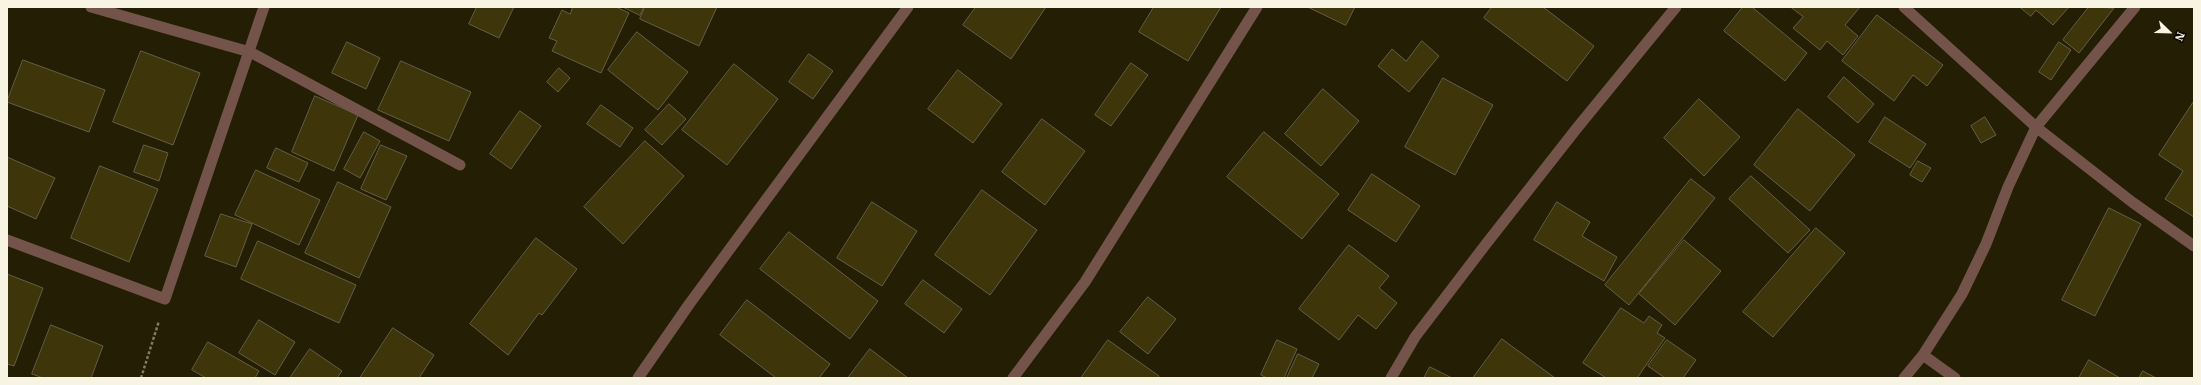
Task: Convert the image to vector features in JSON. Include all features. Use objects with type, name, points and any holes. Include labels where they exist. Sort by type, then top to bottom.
[{"type":"street","points":[[91,7],[250,52],[460,165]]},
{"type":"street","points":[[7,240],[165,299],[264,7]]},
{"type":"street","points":[[638,378],[695,297],[908,7]]},
{"type":"street","points":[[1014,378],[1085,282],[1257,7]]},
{"type":"street","points":[[1391,378],[1415,337],[1481,250],[1577,128],[1676,7]]},
{"type":"street","points":[[1904,7],[2036,127],[2132,202],[2194,246]]},
{"type":"street","points":[[1904,378],[1923,355],[1962,294],[1986,244],[2008,187],[2036,127],[2135,7]]},
{"type":"street","points":[[1923,355],[1955,378]]},
{"type":"path","points":[[141,378],[165,299]]},
{"type":"building","points":[[477,7],[514,7],[499,38],[469,24]]},
{"type":"building","points":[[573,7],[616,7],[629,13],[601,73],[552,51],[557,41],[549,38],[562,10],[570,14]]},
{"type":"building","points":[[623,7],[644,7],[640,15]]},
{"type":"building","points":[[645,7],[717,7],[699,46],[640,19]]},
{"type":"building","points":[[976,7],[1046,7],[1011,59],[963,25]]},
{"type":"building","points":[[1154,7],[1221,7],[1188,61],[1139,32]]},
{"type":"building","points":[[1308,7],[1355,7],[1346,25]]},
{"type":"building","points":[[1492,7],[1543,7],[1594,46],[1567,81],[1484,18]]},
{"type":"building","points":[[1743,7],[1752,7],[1807,53],[1785,81],[1724,31]]},
{"type":"building","points":[[1791,7],[1860,7],[1845,25],[1858,36],[1843,55],[1827,41],[1820,50],[1793,28],[1803,17]]},
{"type":"building","points":[[2020,7],[2069,7],[2053,25],[2036,10],[2031,16]]},
{"type":"building","points":[[2089,7],[2114,8],[2079,53],[2063,40]]},
{"type":"building","points":[[1877,15],[1943,65],[1927,86],[1913,75],[1894,101],[1842,61]]},
{"type":"building","points":[[637,32],[688,72],[658,110],[608,70]]},
{"type":"building","points":[[1422,41],[1439,56],[1409,92],[1378,66],[1392,49],[1406,61]]},
{"type":"building","points":[[347,42],[380,58],[366,89],[332,73]]},
{"type":"building","points":[[2059,42],[2071,50],[2051,80],[2039,72]]},
{"type":"building","points":[[141,51],[200,73],[173,145],[113,122]]},
{"type":"building","points":[[809,54],[833,71],[813,99],[789,82]]},
{"type":"building","points":[[23,60],[105,90],[89,132],[7,102]]},
{"type":"building","points":[[401,61],[471,92],[449,141],[378,110]]},
{"type":"building","points":[[1131,63],[1148,75],[1111,126],[1095,115]]},
{"type":"building","points":[[734,64],[778,99],[727,165],[682,130]]},
{"type":"building","points":[[559,68],[570,78],[558,92],[547,82]]},
{"type":"building","points":[[958,70],[1002,104],[973,143],[928,109]]},
{"type":"building","points":[[1844,77],[1874,104],[1858,123],[1828,97]]},
{"type":"building","points":[[1443,78],[1493,105],[1455,175],[1405,147]]},
{"type":"building","points":[[1323,89],[1359,121],[1321,166],[1285,134]]},
{"type":"building","points":[[315,96],[358,115],[334,171],[292,152]]},
{"type":"building","points":[[1699,99],[1740,137],[1704,176],[1664,138]]},
{"type":"building","points":[[2194,101],[2194,217],[2165,199],[2183,171],[2159,155]]},
{"type":"building","points":[[669,104],[686,119],[662,145],[645,130]]},
{"type":"building","points":[[601,105],[633,128],[620,147],[587,124]]},
{"type":"building","points":[[1798,109],[1855,155],[1810,211],[1754,165]]},
{"type":"building","points":[[520,111],[541,126],[511,169],[490,154]]},
{"type":"building","points":[[1885,117],[1926,144],[1910,168],[1869,142]]},
{"type":"building","points":[[1985,117],[1996,135],[1981,143],[1971,126]]},
{"type":"building","points":[[1042,119],[1085,151],[1045,205],[1002,172]]},
{"type":"building","points":[[364,132],[380,141],[360,178],[344,169]]},
{"type":"building","points":[[1264,132],[1339,194],[1302,239],[1227,177]]},
{"type":"building","points":[[645,141],[684,176],[623,244],[584,207]]},
{"type":"building","points":[[144,145],[168,153],[159,181],[134,172]]},
{"type":"building","points":[[381,145],[407,156],[386,200],[361,189]]},
{"type":"building","points":[[276,148],[308,163],[299,182],[267,168]]},
{"type":"building","points":[[7,157],[55,178],[36,219],[7,206]]},
{"type":"building","points":[[1918,161],[1931,168],[1922,182],[1910,175]]},
{"type":"building","points":[[100,166],[158,189],[129,262],[71,238]]},
{"type":"building","points":[[256,170],[320,200],[299,245],[235,215]]},
{"type":"building","points":[[1372,174],[1420,206],[1396,242],[1348,210]]},
{"type":"building","points":[[1751,176],[1810,230],[1788,253],[1729,199]]},
{"type":"building","points":[[1691,179],[1715,198],[1629,305],[1605,285]]},
{"type":"building","points":[[338,182],[391,207],[359,278],[305,253]]},
{"type":"building","points":[[982,190],[1037,230],[990,295],[935,255]]},
{"type":"building","points":[[872,202],[917,231],[882,286],[837,258]]},
{"type":"building","points":[[1557,202],[1590,222],[1582,236],[1617,257],[1604,281],[1534,240]]},
{"type":"building","points":[[2109,208],[2141,224],[2095,316],[2062,300]]},
{"type":"building","points":[[221,214],[252,224],[236,267],[205,256]]},
{"type":"building","points":[[1816,228],[1845,253],[1773,337],[1743,312]]},
{"type":"building","points":[[789,232],[878,301],[850,339],[760,269]]},
{"type":"building","points":[[536,238],[577,269],[542,315],[539,313],[508,355],[470,324]]},
{"type":"building","points":[[1684,240],[1721,271],[1675,325],[1639,294]]},
{"type":"building","points":[[258,241],[356,285],[339,323],[241,279]]},
{"type":"building","points":[[1349,245],[1389,276],[1379,288],[1397,303],[1376,329],[1358,315],[1339,340],[1299,309]]},
{"type":"building","points":[[7,274],[43,288],[14,366],[7,364]]},
{"type":"building","points":[[923,280],[962,309],[944,333],[905,304]]},
{"type":"building","points":[[1148,297],[1176,319],[1148,354],[1120,332]]},
{"type":"building","points":[[747,300],[830,364],[819,378],[776,378],[720,335]]},
{"type":"building","points":[[1621,308],[1644,323],[1649,316],[1662,325],[1657,333],[1665,338],[1637,378],[1606,378],[1583,363]]},
{"type":"building","points":[[259,320],[295,342],[275,375],[239,353]]},
{"type":"building","points":[[51,325],[103,346],[91,378],[43,378],[32,374]]},
{"type":"building","points":[[393,328],[434,355],[419,378],[360,378]]},
{"type":"building","points":[[1502,339],[1555,378],[1473,378]]},
{"type":"building","points":[[1108,340],[1159,376],[1158,378],[1081,378]]},
{"type":"building","points":[[1277,340],[1297,349],[1284,378],[1267,378],[1261,375]]},
{"type":"building","points":[[1667,340],[1696,360],[1683,378],[1665,378],[1648,366]]},
{"type":"building","points":[[208,342],[259,371],[255,378],[206,378],[192,370]]},
{"type":"building","points":[[310,349],[342,371],[337,378],[290,378]]},
{"type":"building","points":[[870,349],[908,378],[848,378]]},
{"type":"building","points":[[1298,354],[1319,364],[1312,378],[1287,378]]},
{"type":"building","points":[[2089,360],[2120,378],[2079,378]]},
{"type":"building","points":[[1430,367],[1452,378],[1424,378]]},
{"type":"building","points":[[2143,371],[2156,378],[2139,378]]}]
